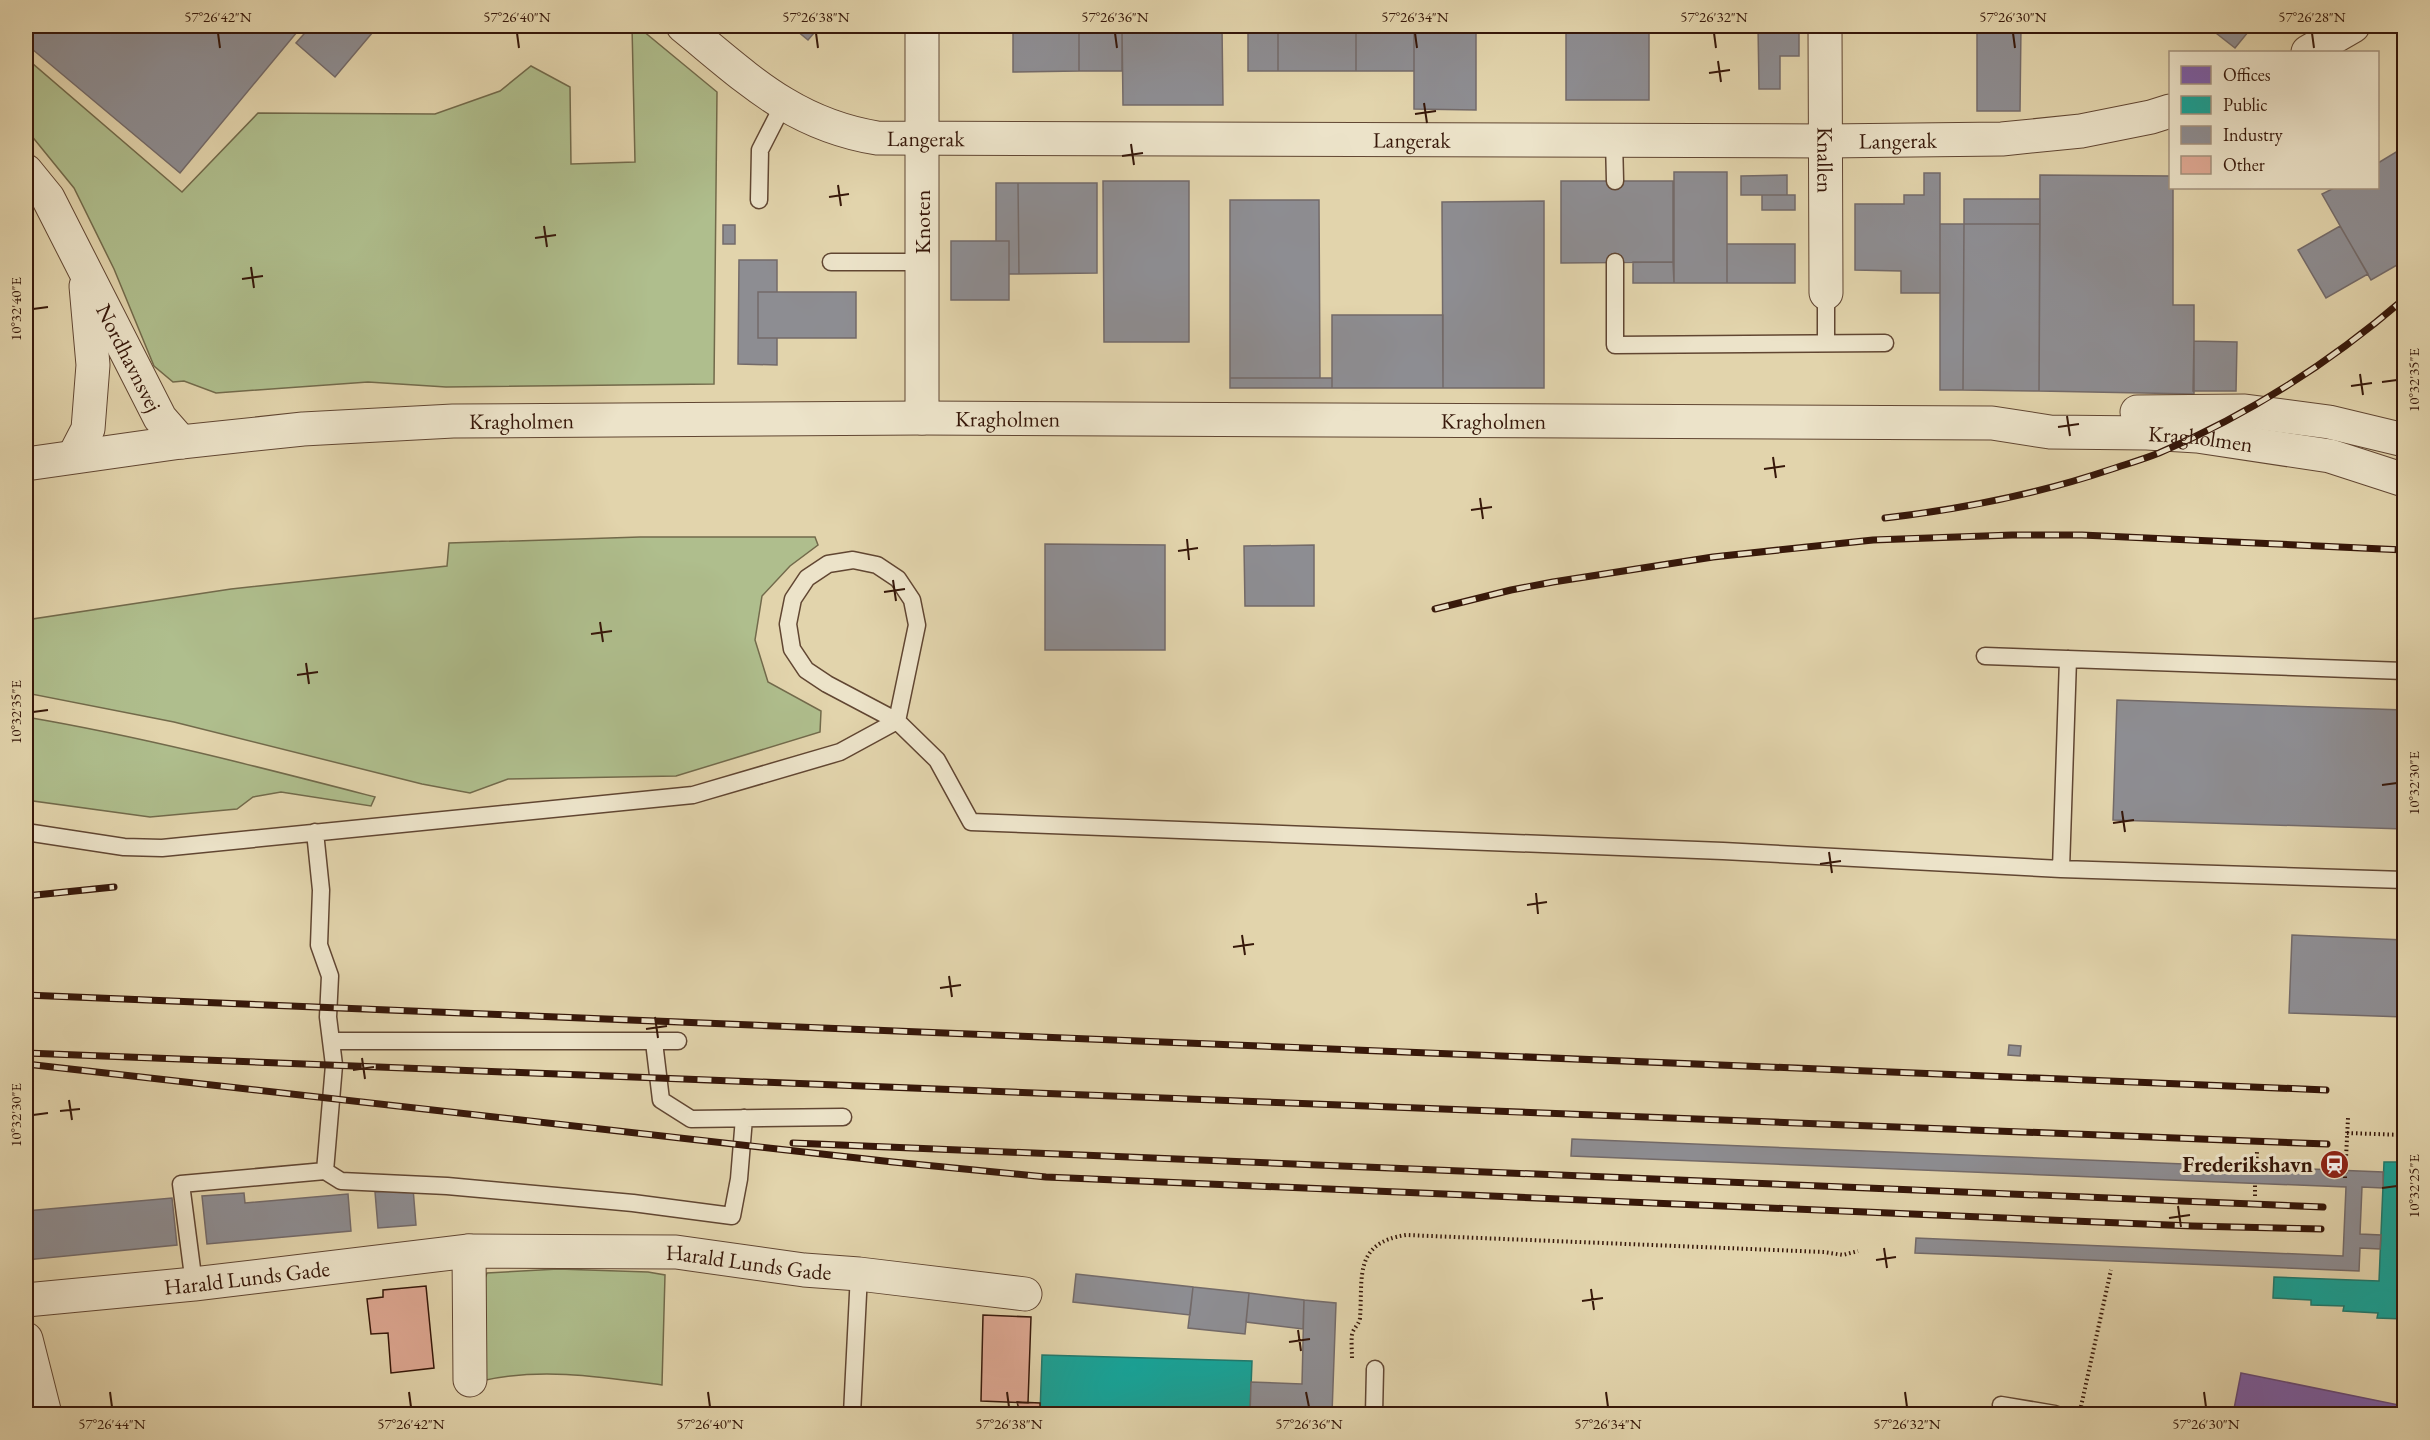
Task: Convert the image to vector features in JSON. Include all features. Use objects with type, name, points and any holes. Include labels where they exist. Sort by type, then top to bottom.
[{"type":"street","name":"Langerak","points":[[683,26],[783,105],[846,133],[877,138],[1826,141],[2002,139],[2082,131],[2169,111]]},
{"type":"street","name":"Knoten","points":[[922,26],[922,418]]},
{"type":"street","name":"Knallen","points":[[1826,26],[1826,293]]},
{"type":"street","points":[[2310,51],[2353,26]]},
{"type":"street","name":"Nordhavnsvej","points":[[26,171],[48,198],[160,418],[181,442]]},
{"type":"street","name":"Nordhavnsvej","points":[[74,456],[88,429],[93,365],[84,270]]},
{"type":"street","name":"Kragholmen","points":[[1992,423],[2048,413],[2245,411],[2329,422],[2404,440]]},
{"type":"street","name":"Kragholmen","points":[[26,464],[181,442],[303,429],[453,421],[922,418],[1992,423],[2049,432],[2197,436],[2330,456],[2404,480]]},
{"type":"street","points":[[469,1251],[470,1380]]},
{"type":"street","name":"Harald Lunds Gade","points":[[26,1300],[194,1284],[469,1251],[676,1252],[804,1270],[859,1274],[1025,1294]]},
{"type":"street","points":[[26,1339],[45,1414]]},
{"type":"lane","points":[[759,200],[760,150],[783,105]]},
{"type":"lane","points":[[1614,140],[1615,181]]},
{"type":"lane","points":[[831,262],[922,262]]},
{"type":"lane","points":[[1615,262],[1615,345],[1885,343]]},
{"type":"lane","points":[[1826,293],[1826,343]]},
{"type":"lane","points":[[897,721],[916,625],[912,600],[898,579],[878,565],[852,560],[828,564],[807,578],[793,599],[788,624],[792,649],[806,670],[827,684],[897,721],[937,760],[971,822],[1723,851],[2061,869],[2404,880]]},
{"type":"lane","points":[[1985,656],[2404,671]]},
{"type":"lane","points":[[2061,869],[2068,659]]},
{"type":"lane","points":[[26,832],[124,847],[162,848],[693,795],[840,752],[897,721]]},
{"type":"lane","points":[[315,832],[321,890],[319,945],[330,976],[328,1017],[332,1041],[333,1076],[325,1171]]},
{"type":"lane","points":[[332,1041],[678,1041]]},
{"type":"lane","points":[[654,1042],[661,1100],[691,1119],[843,1117]]},
{"type":"lane","points":[[194,1284],[182,1184],[325,1171],[342,1181],[447,1186],[633,1203],[732,1216],[739,1179],[744,1118]]},
{"type":"lane","points":[[852,1414],[859,1274]]},
{"type":"lane","points":[[1374,1414],[1375,1369]]},
{"type":"lane","points":[[2001,1405],[2055,1414]]},
{"type":"path","points":[[2345,1178],[2348,1118]]},
{"type":"path","points":[[2347,1133],[2404,1135]]},
{"type":"path","points":[[2256,1167],[2257,1152]]},
{"type":"path","points":[[2255,1184],[2255,1196]]},
{"type":"path","points":[[1352,1333],[1360,1322],[1363,1264],[1379,1243],[1392,1237],[1430,1236],[1812,1251],[1843,1255],[1858,1251]]},
{"type":"path","points":[[2080,1414],[2111,1270]]},
{"type":"green space","points":[[632,26],[637,26],[717,92],[714,384],[446,387],[368,382],[216,393],[184,381],[173,382],[154,366],[114,269],[74,188],[26,129],[26,58],[182,192],[258,113],[435,114],[500,91],[531,66],[570,87],[571,164],[635,162]]},
{"type":"green space","points":[[640,537],[815,537],[818,545],[790,566],[762,596],[755,640],[768,682],[821,711],[820,732],[676,776],[508,779],[470,793],[422,784],[174,722],[26,693],[26,620],[231,589],[447,566],[449,543]]},
{"type":"green space","points":[[26,717],[158,743],[375,797],[371,806],[281,792],[253,797],[237,809],[150,817],[26,800]]},
{"type":"green space","points":[[558,1269],[648,1272],[665,1275],[662,1385],[549,1374],[481,1381],[483,1284],[487,1273]]},
{"type":"building: Offices","points":[[2241,1373],[2404,1406],[2404,1414],[2233,1414]]},
{"type":"building: Public","points":[[2384,1162],[2404,1162],[2404,1319],[2377,1318],[2378,1313],[2343,1311],[2344,1306],[2311,1305],[2311,1300],[2273,1298],[2274,1277],[2379,1281]]},
{"type":"building: Public","points":[[1042,1355],[1252,1361],[1250,1414],[1040,1414]]},
{"type":"building: Industry","points":[[26,26],[302,26],[180,173],[26,44]]},
{"type":"building: Industry","points":[[311,26],[378,26],[335,77],[296,43]]},
{"type":"building: Industry","points":[[791,26],[820,26],[808,40]]},
{"type":"building: Industry","points":[[1013,26],[1079,26],[1079,71],[1013,72]]},
{"type":"building: Industry","points":[[1079,26],[1122,26],[1122,71],[1079,71]]},
{"type":"building: Industry","points":[[1122,26],[1222,26],[1223,105],[1123,105]]},
{"type":"building: Industry","points":[[1248,26],[1278,26],[1278,71],[1248,71]]},
{"type":"building: Industry","points":[[1278,26],[1356,26],[1356,71],[1278,71]]},
{"type":"building: Industry","points":[[1356,26],[1414,26],[1414,71],[1356,71]]},
{"type":"building: Industry","points":[[1414,26],[1476,26],[1476,110],[1414,109]]},
{"type":"building: Industry","points":[[1566,26],[1649,26],[1649,100],[1566,100]]},
{"type":"building: Industry","points":[[1758,26],[1799,26],[1799,56],[1780,56],[1780,89],[1759,89]]},
{"type":"building: Industry","points":[[1977,26],[2021,26],[2020,111],[1977,111]]},
{"type":"building: Industry","points":[[2207,26],[2253,26],[2235,48]]},
{"type":"building: Industry","points":[[2401,149],[2404,156],[2404,261],[2371,280],[2322,194],[2332,189],[2379,189],[2379,162]]},
{"type":"building: Industry","points":[[1674,172],[1727,172],[1727,283],[1674,283]]},
{"type":"building: Industry","points":[[1924,173],[1940,173],[1940,293],[1901,293],[1901,271],[1855,270],[1855,204],[1904,204],[1904,195],[1924,195]]},
{"type":"building: Industry","points":[[1787,175],[1787,195],[1741,195],[1741,176]]},
{"type":"building: Industry","points":[[2040,175],[2169,176],[2169,189],[2173,189],[2173,305],[2194,305],[2194,394],[2039,391]]},
{"type":"building: Industry","points":[[1103,181],[1189,181],[1189,342],[1104,342]]},
{"type":"building: Industry","points":[[1561,181],[1673,181],[1673,262],[1561,263]]},
{"type":"building: Industry","points":[[996,183],[1018,183],[1019,274],[1009,274],[1009,241],[996,241]]},
{"type":"building: Industry","points":[[1018,183],[1097,183],[1097,273],[1019,274]]},
{"type":"building: Industry","points":[[1762,195],[1795,195],[1795,210],[1762,210]]},
{"type":"building: Industry","points":[[1964,199],[2040,199],[2040,224],[1964,224]]},
{"type":"building: Industry","points":[[1230,200],[1319,200],[1320,378],[1230,378]]},
{"type":"building: Industry","points":[[1544,201],[1544,388],[1443,388],[1442,202]]},
{"type":"building: Industry","points":[[1940,224],[1964,224],[1963,390],[1940,390]]},
{"type":"building: Industry","points":[[1964,224],[2040,224],[2039,391],[1963,390]]},
{"type":"building: Industry","points":[[723,225],[735,225],[735,244],[723,244]]},
{"type":"building: Industry","points":[[2340,226],[2368,274],[2326,298],[2298,250]]},
{"type":"building: Industry","points":[[951,241],[1009,241],[1009,300],[951,300]]},
{"type":"building: Industry","points":[[1727,244],[1795,244],[1795,283],[1727,283]]},
{"type":"building: Industry","points":[[739,260],[777,260],[777,292],[758,292],[758,338],[777,338],[777,365],[738,364]]},
{"type":"building: Industry","points":[[1633,262],[1673,262],[1674,283],[1633,283]]},
{"type":"building: Industry","points":[[758,292],[856,292],[856,338],[758,338]]},
{"type":"building: Industry","points":[[1332,315],[1443,315],[1443,388],[1332,388]]},
{"type":"building: Industry","points":[[2194,341],[2237,342],[2236,391],[2193,391]]},
{"type":"building: Industry","points":[[1230,378],[1332,378],[1332,388],[1230,388]]},
{"type":"building: Industry","points":[[1045,544],[1165,545],[1165,650],[1045,650]]},
{"type":"building: Industry","points":[[1314,545],[1314,606],[1245,606],[1244,546]]},
{"type":"building: Industry","points":[[2117,700],[2404,710],[2404,829],[2113,820]]},
{"type":"building: Industry","points":[[2292,935],[2404,940],[2404,1017],[2289,1013]]},
{"type":"building: Industry","points":[[2009,1045],[2021,1046],[2020,1056],[2008,1055]]},
{"type":"building: Industry","points":[[1572,1139],[2383,1172],[2383,1188],[2362,1187],[2360,1234],[2381,1235],[2380,1249],[2360,1248],[2359,1271],[1915,1253],[1916,1238],[2343,1256],[2346,1187],[1571,1156]]},
{"type":"building: Industry","points":[[413,1188],[416,1225],[378,1228],[375,1192]]},
{"type":"building: Industry","points":[[244,1193],[245,1203],[348,1194],[351,1231],[207,1244],[202,1196]]},
{"type":"building: Industry","points":[[172,1198],[177,1245],[26,1260],[26,1211]]},
{"type":"building: Industry","points":[[1076,1274],[1193,1287],[1190,1315],[1073,1302]]},
{"type":"building: Industry","points":[[1193,1287],[1249,1293],[1245,1334],[1188,1328]]},
{"type":"building: Industry","points":[[1249,1293],[1304,1300],[1303,1329],[1246,1322]]},
{"type":"building: Industry","points":[[1304,1300],[1336,1303],[1332,1414],[1250,1414],[1251,1382],[1302,1384]]},
{"type":"building: Other","points":[[426,1286],[434,1368],[391,1373],[388,1333],[371,1334],[367,1299],[383,1297],[383,1290]]},
{"type":"building: Other","points":[[983,1315],[1031,1317],[1028,1403],[981,1401]]},
{"type":"building: Other","points":[[1017,1402],[1040,1403],[1040,1414],[1020,1413]]},
{"type":"railway","points":[[1885,518],[1972,505],[2028,493],[2084,478],[2159,453],[2225,422],[2287,385],[2347,344],[2404,299]]},
{"type":"railway","points":[[1435,609],[1553,582],[1713,557],[1873,540],[2082,535],[2404,550]]},
{"type":"railway","points":[[26,896],[114,887]]},
{"type":"railway","points":[[26,995],[2326,1090]]},
{"type":"railway","points":[[26,1053],[2327,1144]]},
{"type":"railway","points":[[26,1064],[893,1162],[1046,1177],[2192,1226],[2321,1229]]},
{"type":"railway","points":[[793,1143],[2323,1207]]},
{"type":"place","name":"Frederikshavn","points":[[2334,1164]]}]
